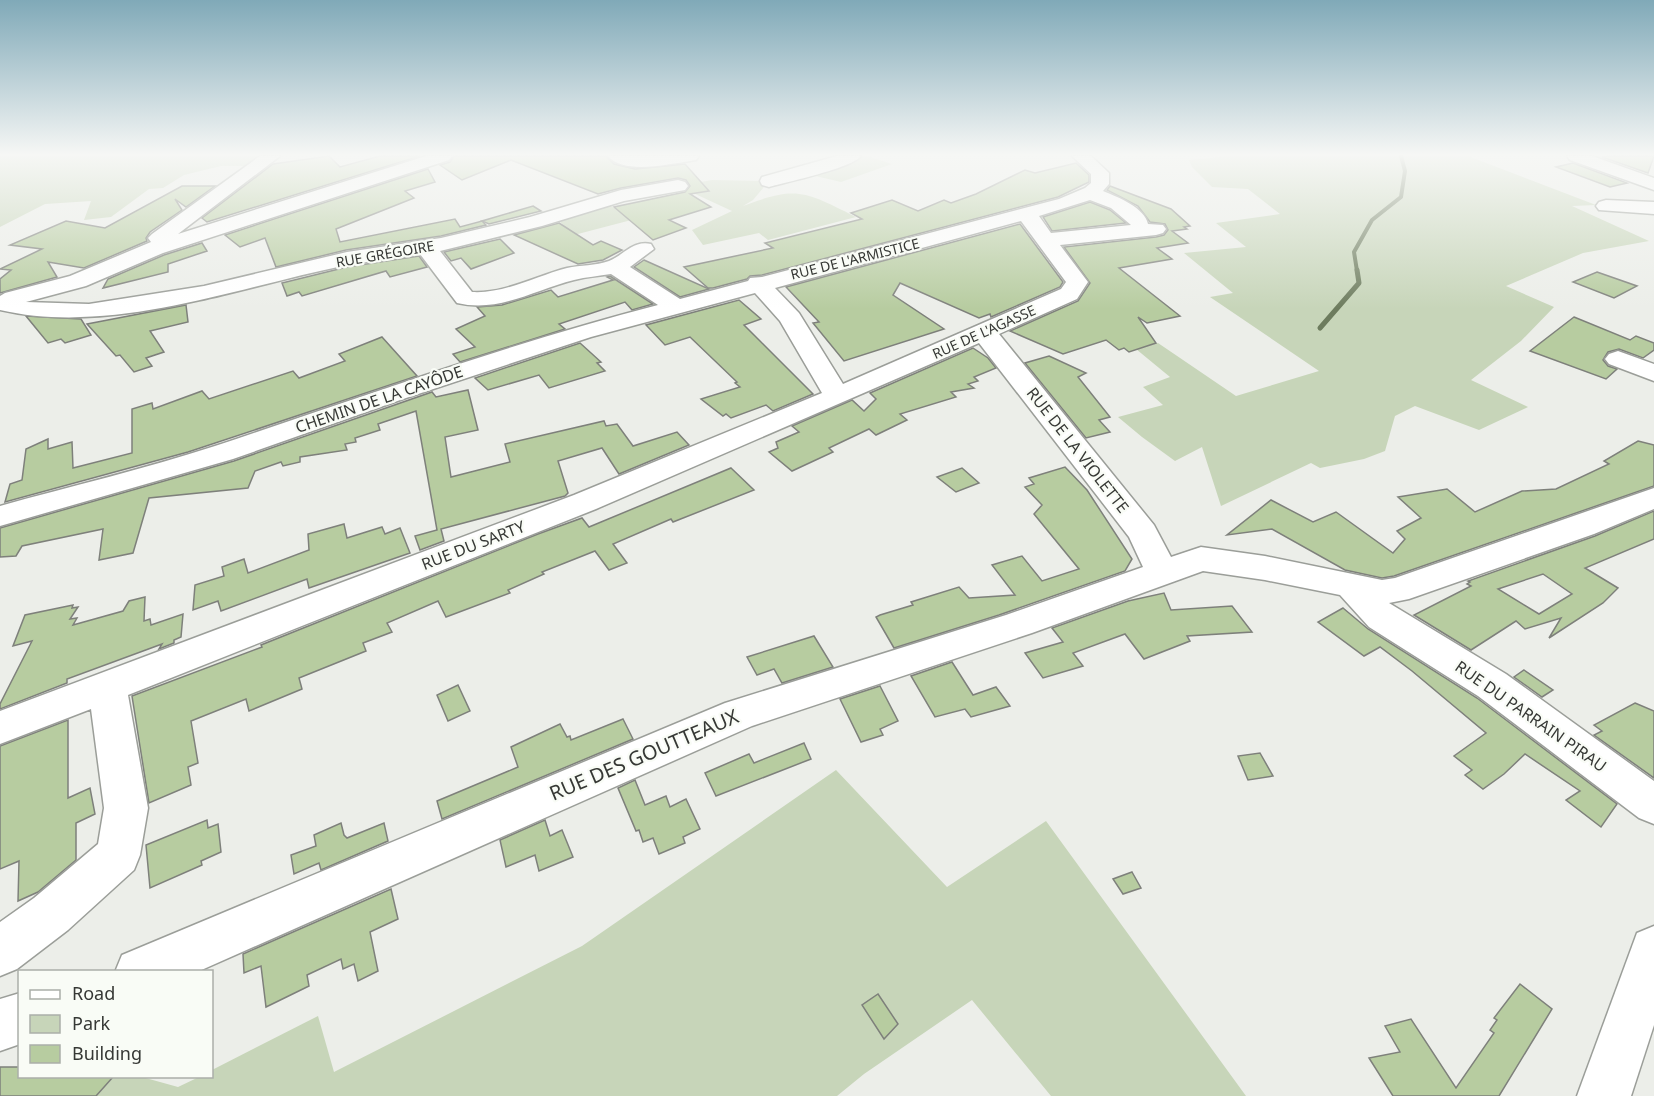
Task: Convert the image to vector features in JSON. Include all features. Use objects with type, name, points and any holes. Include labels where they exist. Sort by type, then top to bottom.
[{"type":"street","points":[[156,248],[158,239],[201,207]]},
{"type":"street","points":[[0,302],[47,290],[156,248],[283,207]]},
{"type":"street","name":"RUE GRÉGOIRE","points":[[0,302],[30,310],[89,311],[204,293],[347,259],[425,246],[535,222],[584,207]]},
{"type":"street","name":"RUE DE L'ARMISTICE","points":[[758,283],[1027,215],[1049,207]]},
{"type":"street","points":[[1046,240],[1148,225],[1122,207]]},
{"type":"street","points":[[1634,207],[1654,208]]},
{"type":"street","name":"RUE DE L'AGASSE","points":[[837,396],[1069,294],[1077,282],[1027,215]]},
{"type":"street","points":[[425,246],[465,298],[488,300],[571,274],[615,267],[643,249]]},
{"type":"street","points":[[615,267],[676,306]]},
{"type":"street","points":[[758,283],[790,318],[837,396]]},
{"type":"street","name":"CHEMIN DE LA CAYÔDE","points":[[0,516],[223,453],[396,392],[582,332],[758,283]]},
{"type":"street","name":"RUE DE LA VIOLETTE","points":[[984,332],[1143,533],[1163,573]]},
{"type":"street","points":[[1618,359],[1654,373]]},
{"type":"street","name":"RUE DU SARTY","points":[[0,728],[585,502],[837,396]]},
{"type":"street","name":"RUE DES GOUTTEAUX","points":[[144,970],[739,714],[1019,624],[1201,559],[1265,568],[1382,591],[1397,590],[1654,498]]},
{"type":"street","name":"RUE DU PARRAIN PIRAU","points":[[1350,585],[1382,618],[1492,685],[1654,805]]},
{"type":"street","points":[[0,952],[51,914],[118,855],[126,808],[107,687]]},
{"type":"street","points":[[1604,1096],[1654,950]]},
{"type":"street","points":[[0,1025],[18,1019]]},
{"type":"green space","points":[[0,207],[39,207],[0,227]]},
{"type":"green space","points":[[89,207],[124,207],[111,217],[84,220]]},
{"type":"green space","points":[[592,207],[654,207],[662,212],[574,235],[556,218]]},
{"type":"green space","points":[[724,207],[836,207],[856,217],[768,240],[759,233],[703,245],[692,230],[732,211]]},
{"type":"green space","points":[[1271,207],[1575,207],[1649,241],[1583,253],[1506,286],[1554,307],[1521,341],[1471,380],[1528,407],[1479,430],[1415,406],[1395,416],[1385,451],[1364,459],[1320,468],[1311,463],[1221,506],[1202,447],[1175,461],[1118,417],[1163,405],[1143,387],[1170,377],[1136,349],[1158,343],[1236,396],[1319,371],[1210,297],[1233,293],[1184,253],[1246,247],[1216,223],[1280,214]]},
{"type":"green space","points":[[836,770],[947,887],[1046,821],[1246,1096],[1051,1096],[972,1000],[864,1074],[837,1096],[96,1096],[113,1078],[146,1078],[178,1087],[197,1078],[213,1078],[213,1069],[318,1016],[334,1072],[582,946]]},
{"type":"building","points":[[143,207],[180,207],[182,210],[150,232],[146,238],[147,241],[84,268],[48,262],[57,277],[0,293],[0,279],[11,270],[0,269],[42,249],[10,245],[66,221],[105,228]]},
{"type":"building","points":[[216,207],[255,207],[207,222],[202,218]]},
{"type":"building","points":[[311,207],[391,207],[336,229],[340,242],[455,219],[460,227],[482,221],[486,225],[441,236],[346,250],[276,267],[265,238],[240,247],[225,235]]},
{"type":"building","points":[[529,207],[541,211],[489,224],[482,221]]},
{"type":"building","points":[[614,207],[711,207],[669,220],[686,228],[653,240]]},
{"type":"building","points":[[869,207],[909,207],[918,211],[927,207],[1019,207],[762,275],[750,276],[747,279],[713,288],[708,288],[684,267],[773,248],[765,243],[862,219],[851,213]]},
{"type":"building","points":[[1074,207],[1103,207],[1126,223],[1052,231],[1043,217]]},
{"type":"building","points":[[1139,207],[1166,207],[1190,226],[1184,227],[1187,229],[1172,231],[1188,243],[1157,248],[1172,259],[1119,268],[1180,316],[1147,323],[1138,317],[1156,343],[1129,352],[1124,348],[1119,350],[1106,340],[1063,354],[1010,331],[1078,301],[1090,283],[1064,247],[1156,237],[1164,235],[1168,230],[1165,224],[1150,222]]},
{"type":"building","points":[[559,223],[593,245],[601,241],[622,250],[603,260],[578,264],[514,235]]},
{"type":"building","points":[[1020,224],[1063,282],[1060,287],[991,317],[990,314],[979,318],[900,283],[893,295],[944,329],[844,361],[813,323],[819,322],[786,287]]},
{"type":"building","points":[[500,239],[514,253],[471,269],[461,258],[451,261],[444,252]]},
{"type":"building","points":[[202,243],[207,251],[168,264],[168,272],[103,288],[108,279],[164,255]]},
{"type":"building","points":[[419,256],[427,267],[390,277],[386,271],[302,296],[299,292],[287,296],[282,283],[347,267]]},
{"type":"building","points":[[644,260],[709,289],[680,297],[634,267]]},
{"type":"building","points":[[1597,272],[1637,286],[1614,298],[1573,282]]},
{"type":"building","points":[[610,276],[653,304],[632,310],[625,302],[559,324],[565,329],[460,362],[453,354],[475,347],[456,329],[485,316],[477,307],[502,305],[551,290],[558,297],[613,280],[607,277]]},
{"type":"building","points":[[739,300],[761,319],[744,325],[813,394],[773,411],[766,405],[731,418],[726,414],[723,416],[701,399],[740,387],[735,383],[737,382],[690,337],[665,345],[646,325]]},
{"type":"building","points":[[186,305],[188,322],[150,331],[164,352],[146,358],[152,366],[134,372],[120,355],[116,356],[87,324]]},
{"type":"building","points":[[26,316],[81,319],[91,335],[65,343],[61,339],[48,343]]},
{"type":"building","points":[[1574,317],[1630,340],[1636,336],[1654,343],[1654,350],[1643,358],[1619,349],[1608,352],[1603,360],[1608,366],[1617,369],[1606,379],[1530,351]]},
{"type":"building","points":[[382,337],[417,376],[188,452],[5,502],[10,484],[22,480],[26,449],[48,439],[48,449],[72,442],[73,468],[132,453],[132,409],[152,403],[153,409],[202,391],[209,399],[293,371],[299,378],[345,361],[339,354]]},
{"type":"building","points":[[580,343],[601,362],[597,363],[605,371],[549,388],[539,375],[488,390],[475,378]]},
{"type":"building","points":[[973,348],[988,358],[996,368],[974,377],[978,381],[968,384],[974,388],[951,392],[956,397],[900,414],[907,420],[876,435],[869,429],[829,448],[833,452],[792,471],[769,452],[778,448],[776,442],[799,432],[792,426],[852,400],[864,411],[876,399],[870,393]]},
{"type":"building","points":[[1049,356],[1086,373],[1078,377],[1110,417],[1099,420],[1110,432],[1086,438],[1025,363]]},
{"type":"building","points":[[468,390],[478,430],[445,437],[451,477],[510,462],[505,444],[604,421],[606,426],[617,424],[633,446],[677,432],[689,445],[619,474],[602,448],[558,461],[568,493],[565,496],[441,529],[444,541],[420,550],[415,536],[437,530],[416,411],[378,424],[380,430],[355,438],[356,442],[345,444],[347,450],[300,457],[300,462],[283,466],[281,462],[255,471],[248,488],[149,498],[133,553],[99,560],[103,529],[22,546],[16,556],[0,557],[0,528],[234,461],[432,392],[436,397]]},
{"type":"building","points":[[1638,441],[1654,445],[1654,486],[1394,576],[1382,578],[1345,570],[1272,529],[1227,535],[1271,500],[1313,522],[1336,512],[1393,553],[1405,539],[1397,531],[1421,518],[1398,497],[1447,489],[1475,512],[1522,491],[1556,489],[1609,464],[1604,461]]},
{"type":"building","points":[[1065,467],[1087,490],[1132,559],[1125,571],[999,615],[894,648],[876,617],[913,605],[911,602],[959,587],[969,598],[1015,595],[992,565],[1022,556],[1042,581],[1079,569],[1034,514],[1042,505],[1025,487],[1034,484],[1029,478]]},
{"type":"building","points":[[731,468],[754,490],[673,522],[671,519],[613,544],[627,563],[609,570],[595,551],[542,572],[544,574],[508,590],[510,593],[446,617],[438,601],[387,623],[392,632],[363,643],[366,651],[299,678],[302,689],[249,711],[246,699],[191,721],[198,763],[188,767],[191,785],[149,803],[132,696],[262,647],[261,645],[538,534],[582,518],[589,527]]},
{"type":"building","points":[[962,468],[979,483],[956,492],[937,477]]},
{"type":"building","points":[[1654,511],[1654,539],[1585,568],[1618,588],[1603,603],[1549,638],[1561,618],[1525,629],[1516,621],[1471,650],[1414,615],[1471,586],[1467,584],[1470,582],[1468,581],[1595,536]],"holes":[[[1543,574],[1572,594],[1539,614],[1498,589]]]},
{"type":"building","points":[[344,524],[347,538],[382,527],[385,534],[400,528],[410,553],[309,588],[307,579],[221,611],[218,601],[193,610],[195,585],[224,576],[222,567],[244,559],[248,573],[309,550],[308,534]]},
{"type":"building","points":[[1164,593],[1171,610],[1232,606],[1252,632],[1187,636],[1190,641],[1144,659],[1125,634],[1073,653],[1083,666],[1043,678],[1025,653],[1063,642],[1052,628],[1128,601]]},
{"type":"building","points":[[145,597],[144,621],[150,619],[151,625],[183,614],[181,637],[174,640],[174,643],[159,649],[162,644],[67,679],[67,683],[0,709],[0,704],[32,641],[13,646],[25,615],[73,605],[72,608],[78,607],[70,619],[77,618],[73,625],[123,611],[129,601]]},
{"type":"building","points":[[1343,608],[1368,629],[1477,698],[1617,804],[1601,827],[1566,800],[1580,791],[1525,754],[1504,774],[1483,789],[1465,775],[1472,770],[1454,756],[1486,733],[1380,647],[1364,656],[1318,622]]},
{"type":"building","points":[[814,636],[833,667],[782,683],[774,669],[757,675],[747,657]]},
{"type":"building","points":[[952,662],[973,695],[996,687],[1010,706],[971,717],[965,709],[935,717],[911,676]]},
{"type":"building","points":[[1524,670],[1553,690],[1542,697],[1514,677]]},
{"type":"building","points":[[458,685],[470,711],[448,721],[437,695]]},
{"type":"building","points":[[880,686],[898,721],[880,729],[883,735],[861,742],[840,699]]},
{"type":"building","points":[[1635,703],[1654,711],[1654,778],[1594,735],[1602,731],[1594,725]]},
{"type":"building","points":[[623,719],[633,739],[442,819],[437,801],[518,767],[511,747],[560,724],[571,740]]},
{"type":"building","points":[[68,720],[68,798],[90,788],[95,814],[76,823],[76,860],[38,892],[18,901],[19,861],[0,869],[0,746]]},
{"type":"building","points":[[804,743],[811,759],[716,796],[705,773],[749,754],[754,763]]},
{"type":"building","points":[[1260,753],[1273,776],[1248,780],[1238,756]]},
{"type":"building","points":[[635,780],[645,805],[666,796],[670,807],[686,799],[700,829],[683,837],[685,843],[659,854],[653,838],[643,842],[618,788]]},
{"type":"building","points":[[207,820],[208,828],[218,824],[221,852],[201,861],[202,865],[150,888],[146,845]]},
{"type":"building","points":[[545,820],[550,836],[562,830],[573,857],[539,871],[535,855],[506,867],[500,840]]},
{"type":"building","points":[[341,823],[347,838],[384,823],[388,841],[321,870],[319,863],[294,874],[291,855],[316,846],[314,835]]},
{"type":"building","points":[[1132,872],[1141,888],[1123,894],[1113,879]]},
{"type":"building","points":[[391,889],[398,919],[370,932],[378,971],[358,981],[354,964],[343,969],[341,959],[307,975],[309,986],[266,1007],[261,966],[244,973],[243,954]]},
{"type":"building","points":[[1520,984],[1552,1009],[1499,1096],[1393,1096],[1369,1058],[1400,1052],[1385,1026],[1411,1019],[1456,1088],[1494,1033],[1490,1030],[1497,1020],[1494,1018]]},
{"type":"building","points":[[878,994],[898,1024],[884,1039],[862,1005]]},
{"type":"building","points":[[0,1067],[18,1067],[18,1078],[112,1078],[96,1096],[0,1096]]},
{"type":"waterway","points":[[1357,271],[1354,252],[1372,220],[1388,207]]},
{"type":"waterway","points":[[1320,328],[1359,283],[1357,270]]}]
